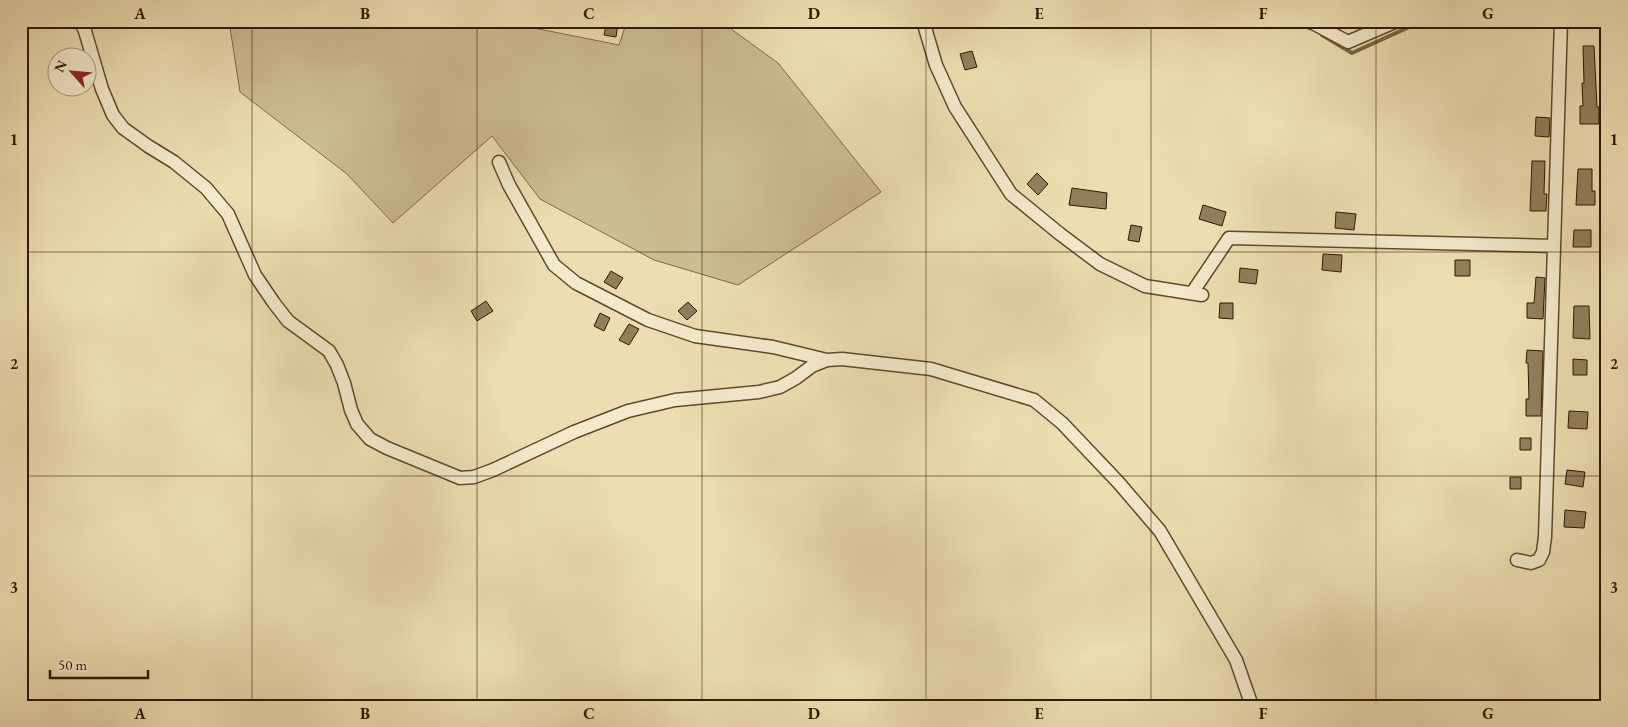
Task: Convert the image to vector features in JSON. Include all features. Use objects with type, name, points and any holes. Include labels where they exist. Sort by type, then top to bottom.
[{"type":"street","points":[[80,21],[85,31],[102,89],[113,115],[123,128],[174,162],[206,188],[228,214],[255,276],[288,321],[329,351],[341,374],[357,424],[370,439],[386,448],[460,478],[474,477],[574,432],[628,411],[675,400],[759,392],[780,387],[812,366],[827,360]]},
{"type":"street","points":[[924,21],[936,65],[955,107],[1011,194],[1100,264],[1145,286],[1197,294],[1228,238],[1554,246]]},
{"type":"street","points":[[1309,21],[1348,42],[1397,21]]},
{"type":"street","points":[[1517,560],[1531,563],[1539,560],[1543,552],[1546,508],[1561,21]]},
{"type":"street","points":[[499,162],[509,185],[554,265],[576,283],[648,320],[695,336],[773,347],[827,360],[842,359],[931,369],[1034,400],[1062,423],[1118,482],[1160,531],[1236,660],[1252,706]]},
{"type":"shaded area","points":[[229,21],[526,21],[529,27],[619,45],[627,21],[720,21],[778,63],[881,192],[738,285],[654,260],[540,199],[492,136],[393,223],[347,174],[240,92]]},
{"type":"building","points":[[607,21],[618,23],[616,37],[604,35]]},
{"type":"building","points":[[1583,46],[1594,46],[1599,124],[1580,124],[1580,106],[1583,106],[1582,83],[1584,83]]},
{"type":"building","points":[[972,51],[977,67],[965,70],[960,54]]},
{"type":"building","points":[[1536,117],[1550,118],[1549,137],[1535,136]]},
{"type":"building","points":[[1532,161],[1545,161],[1544,194],[1547,194],[1546,211],[1530,211]]},
{"type":"building","points":[[1578,169],[1592,169],[1592,191],[1595,191],[1595,205],[1576,205]]},
{"type":"building","points":[[1037,173],[1048,184],[1038,195],[1027,184]]},
{"type":"building","points":[[1072,188],[1107,193],[1106,209],[1069,205]]},
{"type":"building","points":[[1203,205],[1226,212],[1222,226],[1199,219]]},
{"type":"building","points":[[1336,212],[1356,214],[1354,230],[1335,228]]},
{"type":"building","points":[[1131,225],[1142,227],[1139,242],[1128,240]]},
{"type":"building","points":[[1574,230],[1591,230],[1591,247],[1573,247]]},
{"type":"building","points":[[1323,254],[1342,255],[1341,272],[1322,270]]},
{"type":"building","points":[[1455,260],[1470,260],[1470,276],[1455,276]]},
{"type":"building","points":[[1240,268],[1258,270],[1256,284],[1239,282]]},
{"type":"building","points":[[611,271],[623,278],[616,289],[604,282]]},
{"type":"building","points":[[1536,277],[1545,278],[1543,319],[1527,318],[1527,303],[1534,303]]},
{"type":"building","points":[[486,301],[493,311],[477,321],[471,311]]},
{"type":"building","points":[[688,302],[697,311],[687,320],[678,311]]},
{"type":"building","points":[[1220,303],[1233,303],[1233,319],[1219,318]]},
{"type":"building","points":[[1574,306],[1589,306],[1590,339],[1573,338]]},
{"type":"building","points":[[600,313],[610,318],[604,331],[594,326]]},
{"type":"building","points":[[629,324],[639,329],[629,345],[619,340]]},
{"type":"building","points":[[1527,350],[1543,351],[1541,416],[1526,416],[1526,399],[1529,399],[1528,363],[1526,363]]},
{"type":"building","points":[[1573,359],[1587,360],[1587,375],[1573,375]]},
{"type":"building","points":[[1569,411],[1588,412],[1587,429],[1568,428]]},
{"type":"building","points":[[1520,438],[1531,438],[1531,450],[1520,450]]},
{"type":"building","points":[[1567,470],[1585,472],[1583,487],[1565,484]]},
{"type":"building","points":[[1510,477],[1521,477],[1521,489],[1510,489]]},
{"type":"building","points":[[1565,510],[1586,512],[1584,528],[1564,527]]},
{"type":"waterway","points":[[1295,21],[1309,28]]},
{"type":"waterway","points":[[1322,35],[1352,53],[1418,23],[1430,21]]}]
